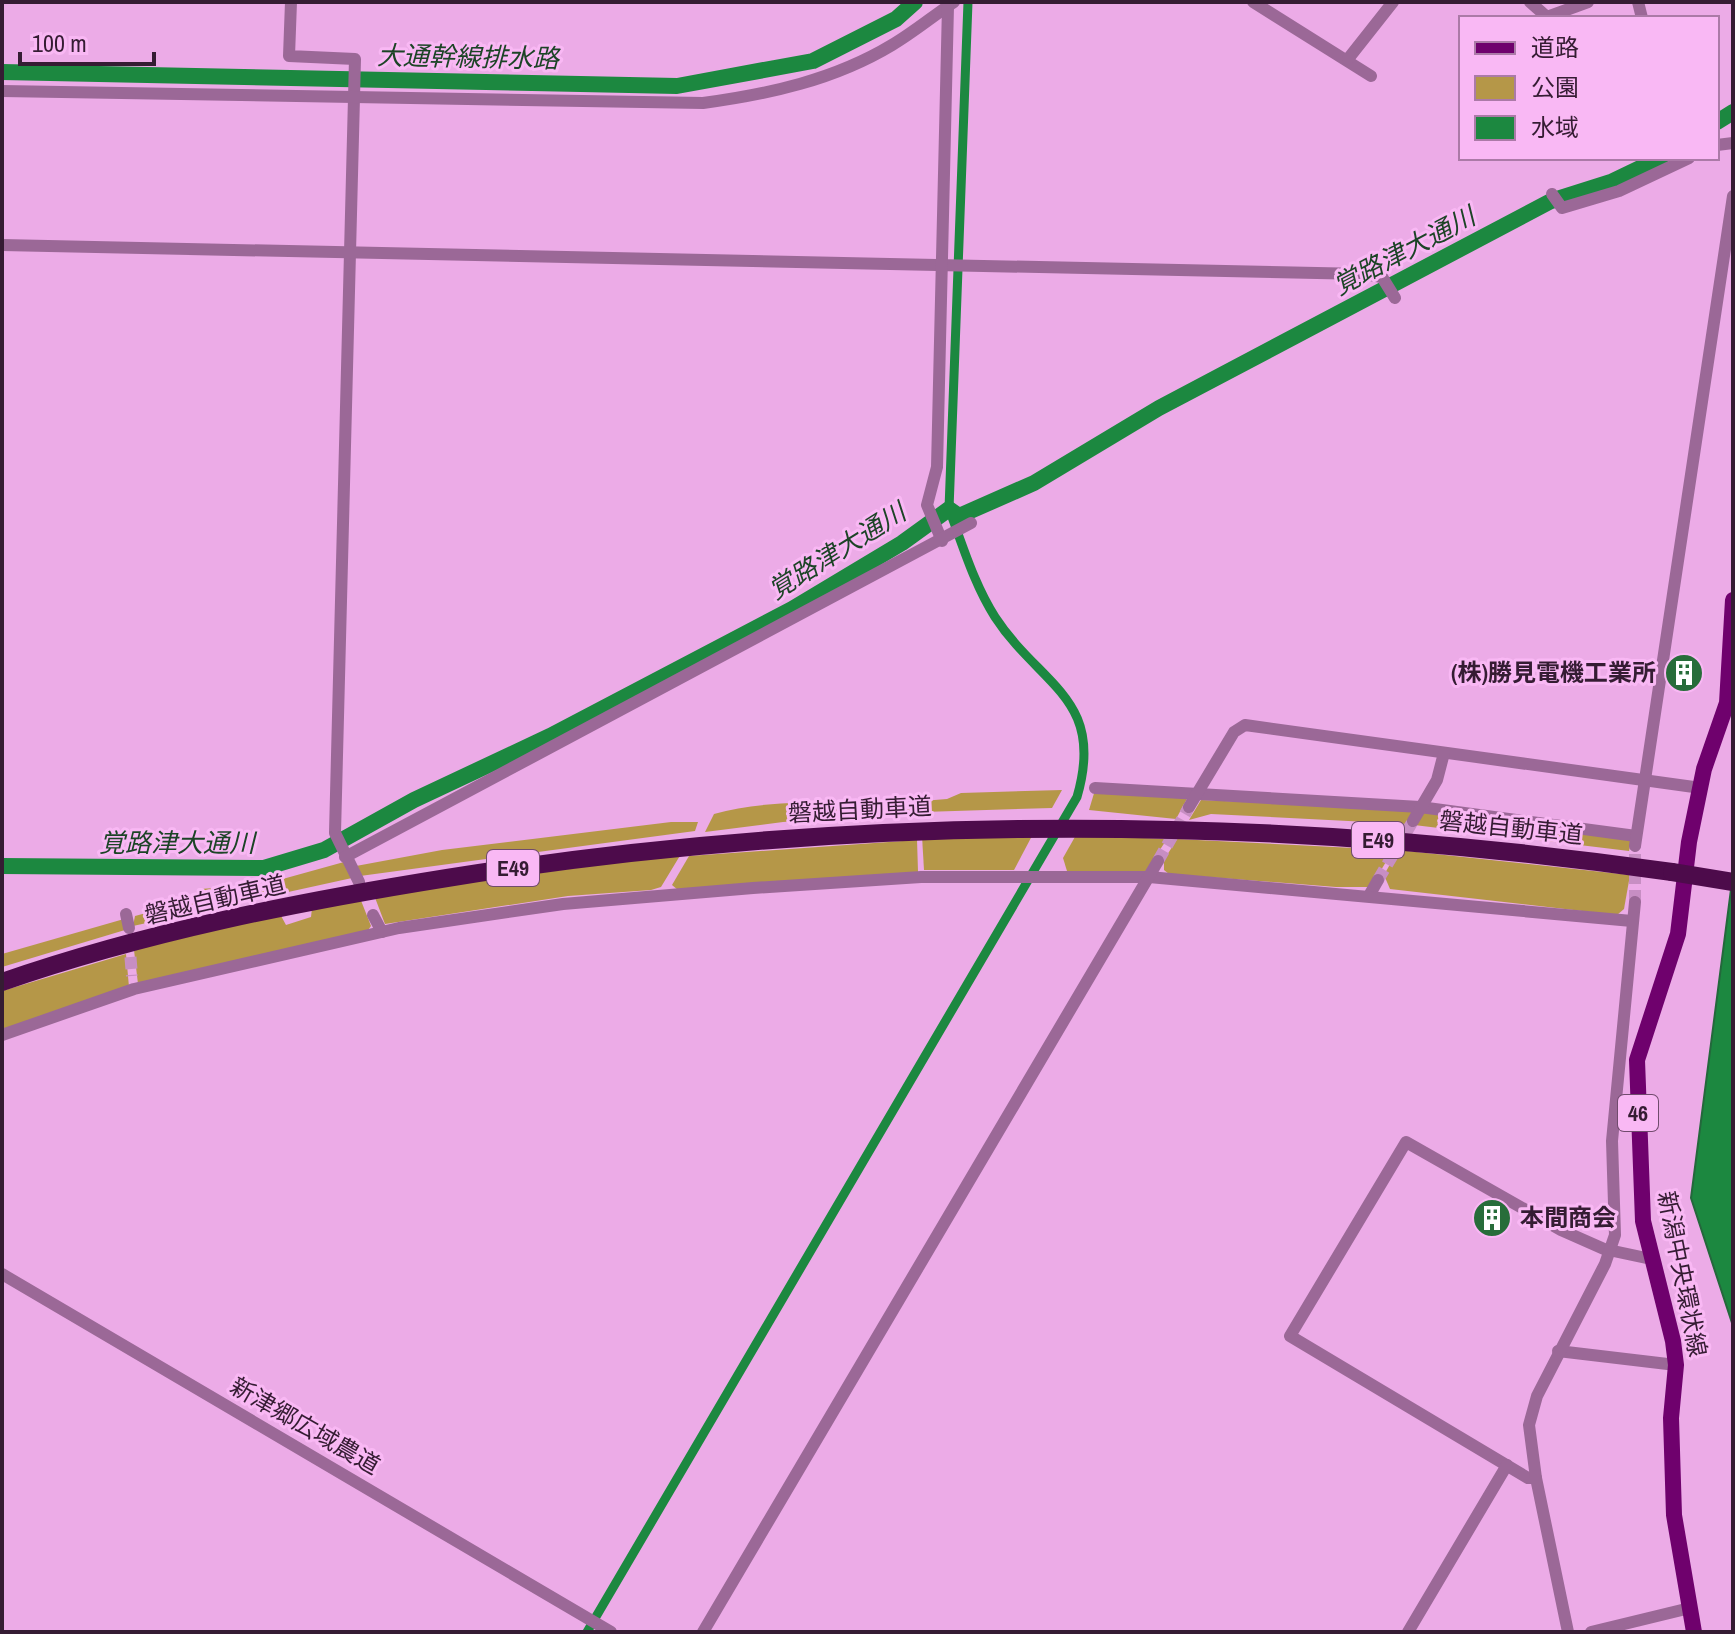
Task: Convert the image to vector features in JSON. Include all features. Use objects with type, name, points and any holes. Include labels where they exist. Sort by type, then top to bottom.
[{"type":"highway","name":"磐越自動車道","points":[[2,982],[191,928],[355,893],[470,874],[670,848],[799,837],[1036,828],[1274,833],[1427,843],[1733,882]]},
{"type":"main road","name":"新潟中央環状線","points":[[1694,1632],[1674,1515],[1671,1418],[1676,1365],[1670,1319],[1643,1221],[1637,1060],[1678,934],[1689,842],[1730,682],[1733,600]]},
{"type":"street","points":[[291,2],[289,56],[355,59],[347,253],[337,836],[359,882]]},
{"type":"street","points":[[1253,2],[1371,76]]},
{"type":"street","points":[[1348,59],[1393,2]]},
{"type":"street","points":[[1530,2],[1546,16]]},
{"type":"street","points":[[1550,16],[1588,2]]},
{"type":"street","points":[[2,91],[703,103],[759,96],[850,67],[903,38],[951,4]]},
{"type":"street","points":[[943,537],[928,510],[937,467],[951,4]]},
{"type":"street","points":[[1552,194],[1562,208],[1619,191],[1683,160]]},
{"type":"street","points":[[1095,788],[1420,807],[1636,841],[1733,196]]},
{"type":"street","points":[[2,245],[1364,274],[1384,280],[1393,296]]},
{"type":"street","points":[[345,854],[971,523]]},
{"type":"street","points":[[1189,807],[1234,732],[1245,725],[1701,788]]},
{"type":"street","points":[[1413,821],[1437,780],[1444,753]]},
{"type":"street","points":[[703,1632],[1158,861]]},
{"type":"street","points":[[2,1035],[133,983],[382,932],[563,904],[662,895],[921,877],[1149,877],[1370,894],[1632,921]]},
{"type":"street","points":[[1370,894],[1378,880]]},
{"type":"street","points":[[1568,1632],[1536,1478],[1530,1419],[1558,1351],[1612,1250],[1615,1211],[1612,1141],[1635,902]]},
{"type":"street","points":[[126,914],[129,928]]},
{"type":"street","points":[[373,915],[382,932]]},
{"type":"street","points":[[1536,1478],[1507,1465],[1290,1336],[1406,1142],[1561,1230],[1612,1250],[1651,1259]]},
{"type":"street","name":"新津郷広域農道","points":[[2,1274],[606,1629]]},
{"type":"street","points":[[1558,1351],[1676,1365]]},
{"type":"street","points":[[1408,1632],[1507,1465]]},
{"type":"street","points":[[1591,1632],[1690,1608]]},
{"type":"green space","points":[[1062,790],[1052,808],[923,812],[922,801],[947,799],[961,793]]},
{"type":"green space","points":[[1095,790],[1189,795],[1176,819],[1089,810]]},
{"type":"green space","points":[[1201,800],[1417,809],[1407,824],[1211,814],[1189,820]]},
{"type":"green space","points":[[916,802],[914,813],[783,822],[705,832],[714,814],[762,805]]},
{"type":"green space","points":[[1423,809],[1632,838],[1629,851],[1414,825]]},
{"type":"green space","points":[[671,822],[698,822],[695,831],[360,876],[356,866],[442,850]]},
{"type":"green space","points":[[1033,834],[1014,870],[924,870],[922,836]]},
{"type":"green space","points":[[1076,835],[1167,839],[1144,874],[1067,871],[1063,858]]},
{"type":"green space","points":[[1177,839],[1393,850],[1371,887],[1336,887],[1169,874],[1164,870],[1164,860]]},
{"type":"green space","points":[[917,840],[918,872],[678,890],[672,885],[689,856]]},
{"type":"green space","points":[[1398,850],[1630,875],[1624,909],[1617,915],[1390,889],[1384,875]]},
{"type":"green space","points":[[681,854],[661,887],[651,890],[568,896],[385,924],[374,895]]},
{"type":"green space","points":[[344,862],[352,878],[133,926],[135,916],[187,902],[200,889],[261,885]]},
{"type":"green space","points":[[360,898],[371,926],[368,930],[138,984],[134,950],[280,914],[286,925],[311,917],[312,908]]},
{"type":"green space","points":[[124,919],[125,930],[2,967],[2,954]]},
{"type":"green space","points":[[126,954],[129,987],[2,1030],[2,991]]},
{"type":"water","points":[[1733,874],[1733,1326],[1691,1198]]},
{"type":"waterway","name":"大通幹線排水路","points":[[2,72],[677,86],[813,61],[896,19],[915,2]]},
{"type":"waterway","points":[[587,1632],[1077,797],[1084,764],[1083,737],[1076,715],[1064,696],[995,617],[975,578],[949,509],[968,2]]},
{"type":"waterway","name":"覚路津大通川","points":[[1719,121],[1733,112]]},
{"type":"waterway","name":"覚路津大通川","points":[[2,866],[264,868],[324,850],[414,800],[550,736],[792,609],[902,543],[949,509],[959,516],[1034,483],[1159,408],[1551,201],[1611,182],[1657,160]]},
{"type":"tunnel","points":[[1158,861],[1189,807]]},
{"type":"tunnel","points":[[1378,880],[1413,821]]},
{"type":"tunnel","points":[[1635,846],[1635,902]]},
{"type":"tunnel","points":[[129,939],[132,976]]},
{"type":"place","name":"(株)勝見電機工業所","points":[[1684,673]]},
{"type":"place","name":"本間商会","points":[[1492,1218]]}]
